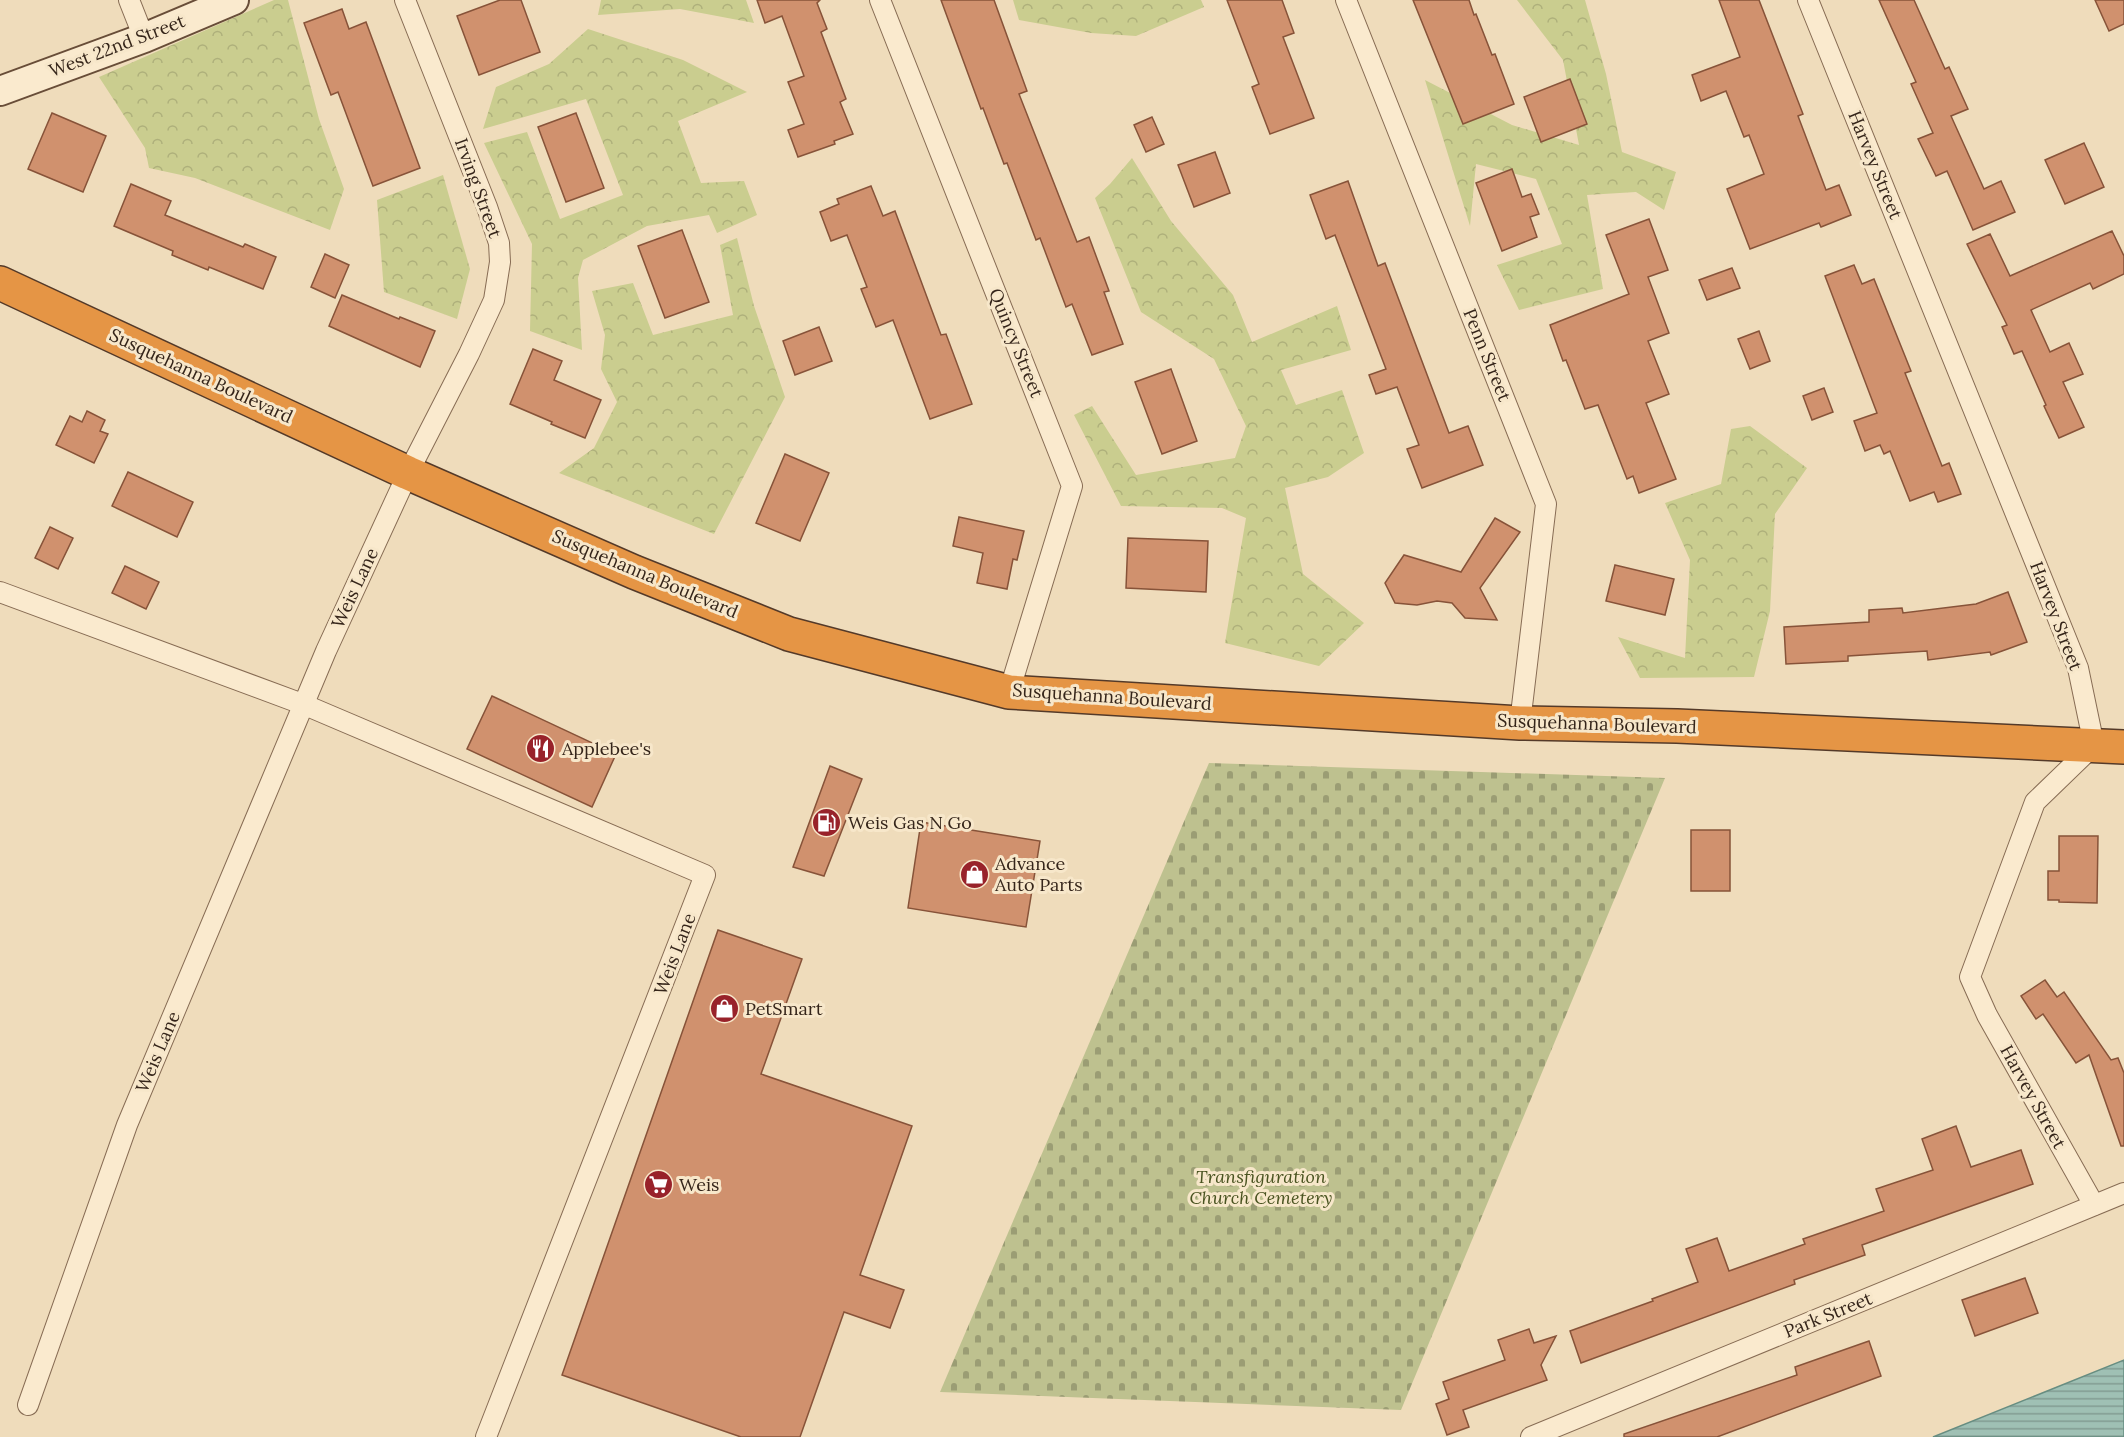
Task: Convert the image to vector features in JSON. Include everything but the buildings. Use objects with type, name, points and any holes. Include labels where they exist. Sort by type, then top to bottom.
[{"type":"highway","name":"Susquehanna Boulevard","points":[[0,283],[408,473],[634,572],[789,634],[1009,692],[1520,723],[1688,727],[2109,746]]},
{"type":"street","points":[[129,0],[144,38]]},
{"type":"street","name":"West 22nd Street","points":[[0,91],[144,38],[234,0]]},
{"type":"street","name":"Irving Street","points":[[405,0],[487,207],[499,243],[500,262],[494,300],[487,320],[408,473]]},
{"type":"street","name":"Quincy Street","points":[[880,0],[1072,486],[1009,692]]},
{"type":"street","name":"Penn Street","points":[[1346,0],[1546,504],[1520,723]]},
{"type":"street","name":"Harvey Street","points":[[1808,0],[2109,746],[2035,802],[1970,978],[1987,1015],[2094,1205]]},
{"type":"street","name":"Weis Lane","points":[[28,1405],[128,1125],[326,651],[408,473]]},
{"type":"street","name":"Weis Lane","points":[[0,592],[305,705],[705,875],[486,1437]]},
{"type":"street","name":"Park Street","points":[[1531,1437],[2124,1193]]},
{"type":"green space","points":[[274,0],[288,0],[319,119],[344,189],[330,230],[195,178],[149,168],[145,148],[99,77]]},
{"type":"green space","points":[[601,0],[746,0],[754,23],[680,9],[598,15]]},
{"type":"green space","points":[[1013,0],[1201,0],[1204,7],[1136,36],[1091,33],[1019,20]]},
{"type":"green space","points":[[1517,0],[1585,0],[1606,74],[1622,152],[1676,172],[1664,210],[1636,192],[1587,195],[1603,289],[1519,310],[1497,265],[1562,244],[1536,179],[1476,164],[1470,226],[1425,80],[1512,125],[1579,145],[1563,60]]},
{"type":"green space","points":[[588,29],[683,60],[747,92],[678,121],[701,183],[744,181],[757,215],[717,233],[709,215],[647,226],[583,260],[578,278],[582,350],[530,331],[532,244],[484,143],[527,132],[560,219],[623,195],[586,99],[483,129],[496,87],[549,64]]},
{"type":"green space","points":[[1132,158],[1171,221],[1233,295],[1252,342],[1337,306],[1351,350],[1281,370],[1296,405],[1342,390],[1364,453],[1328,477],[1285,488],[1303,574],[1364,623],[1319,666],[1225,643],[1246,518],[1222,508],[1121,506],[1074,415],[1092,406],[1136,475],[1235,458],[1246,426],[1214,359],[1141,312],[1095,198]]},
{"type":"green space","points":[[443,175],[470,269],[457,319],[384,292],[377,200]]},
{"type":"green space","points":[[737,238],[754,306],[785,397],[714,534],[559,473],[594,448],[617,402],[601,369],[605,335],[592,291],[633,283],[653,335],[733,315],[720,245]]},
{"type":"green space","points":[[1750,426],[1807,468],[1775,514],[1770,611],[1754,677],[1640,678],[1618,637],[1685,658],[1690,560],[1665,503],[1721,484],[1731,429]]},
{"type":"green space","name":"Transfiguration Church Cemetery","points":[[1209,763],[1665,778],[1401,1410],[940,1392]]},
{"type":"water","points":[[2124,1360],[2124,1437],[1933,1437]]},
{"type":"place","name":"Applebee's","points":[[541,749]]},
{"type":"place","name":"Weis Gas N Go","points":[[827,823]]},
{"type":"place","name":"Advance Auto Parts","points":[[974,874]]},
{"type":"place","name":"PetSmart","points":[[724,1009]]},
{"type":"place","name":"Weis","points":[[658,1185]]}]
